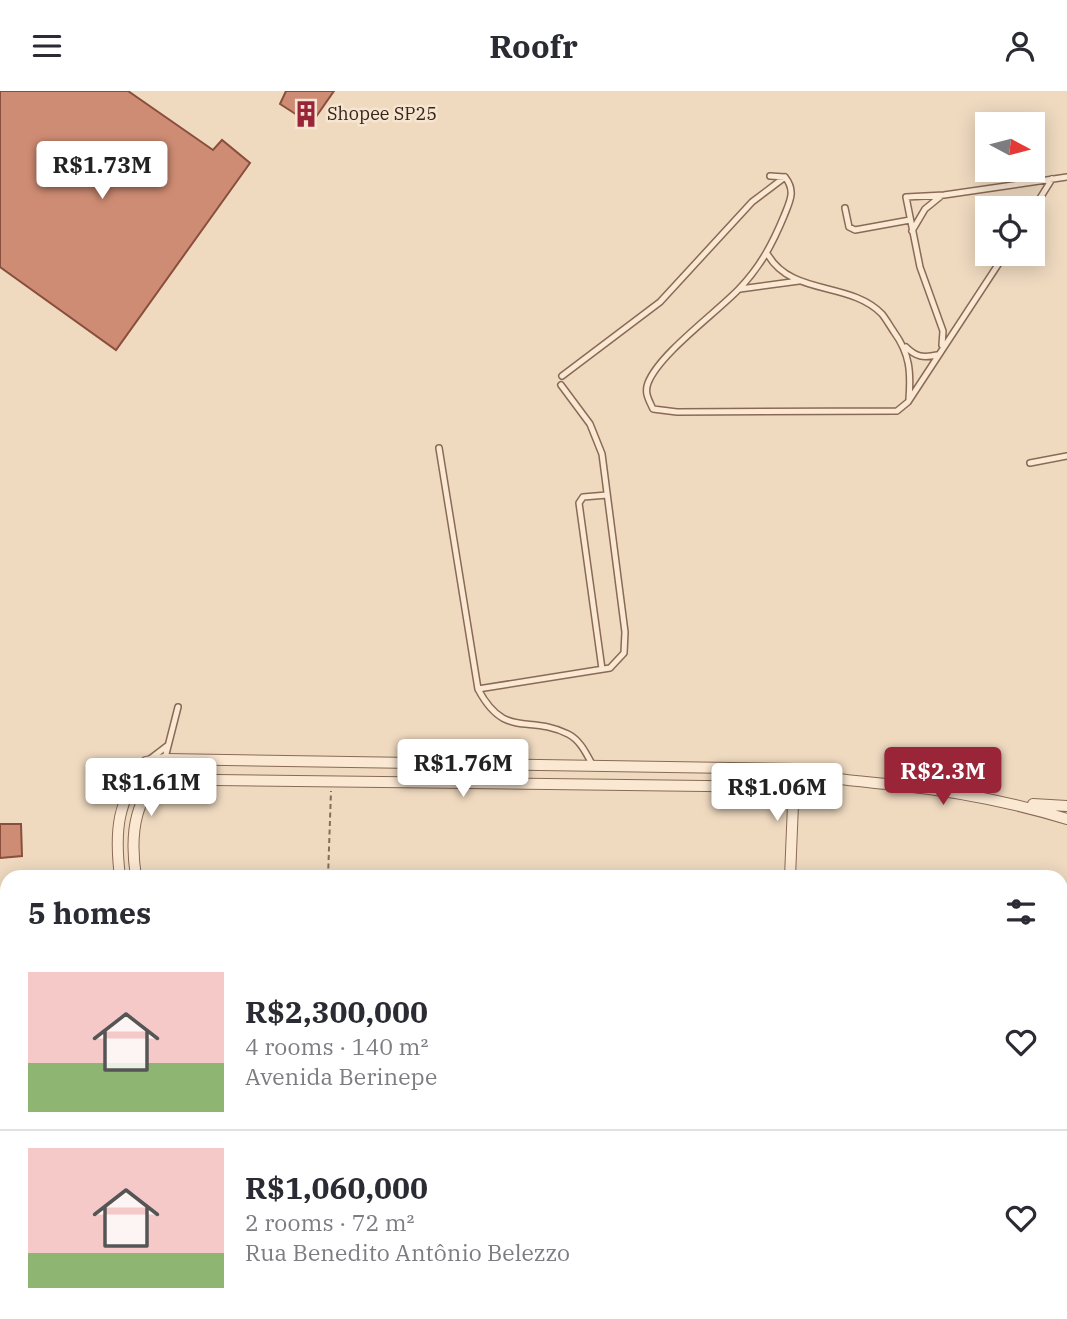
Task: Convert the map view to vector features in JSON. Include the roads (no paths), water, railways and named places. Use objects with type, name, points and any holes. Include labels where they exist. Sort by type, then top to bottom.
[{"type":"street","points":[[135,870],[132,842],[134,818],[151,781],[165,759]]},
{"type":"street","points":[[120,870],[117,832],[121,806],[146,762],[165,759],[795,769],[822,778],[897,785],[1013,803],[1067,806]]},
{"type":"street","points":[[790,870],[795,769]]},
{"type":"street","points":[[135,779],[794,787],[822,778]]},
{"type":"street","points":[[1013,803],[1067,819]]},
{"type":"lane","points":[[770,176],[785,177],[791,184],[792,196],[768,255],[740,289],[671,353],[648,382],[646,394],[653,409],[677,412],[897,411],[908,402],[997,266]]},
{"type":"lane","points":[[562,376],[660,302],[752,202],[785,177]]},
{"type":"lane","points":[[942,347],[943,331],[911,232],[906,197],[944,195],[1067,177]]},
{"type":"lane","points":[[1041,196],[1052,179]]},
{"type":"lane","points":[[911,232],[925,209],[944,195]]},
{"type":"lane","points":[[845,208],[849,227],[855,230],[910,220]]},
{"type":"lane","points":[[768,255],[775,267],[799,281],[852,296],[881,313],[901,342],[910,361],[908,402]]},
{"type":"lane","points":[[740,289],[799,281]]},
{"type":"lane","points":[[901,342],[913,354],[923,358],[937,355]]},
{"type":"lane","points":[[478,689],[602,669],[618,662],[624,653],[625,632],[602,454],[590,424],[561,385]]},
{"type":"lane","points":[[439,448],[478,689],[491,709],[506,721],[569,734],[583,748],[592,764]]},
{"type":"lane","points":[[1030,463],[1067,456]]},
{"type":"lane","points":[[602,669],[579,503],[583,497],[607,495]]},
{"type":"lane","points":[[165,759],[178,707]]},
{"type":"lane","points":[[146,762],[167,746]]},
{"type":"place","name":"Shopee SP25","points":[[306,114]]}]
